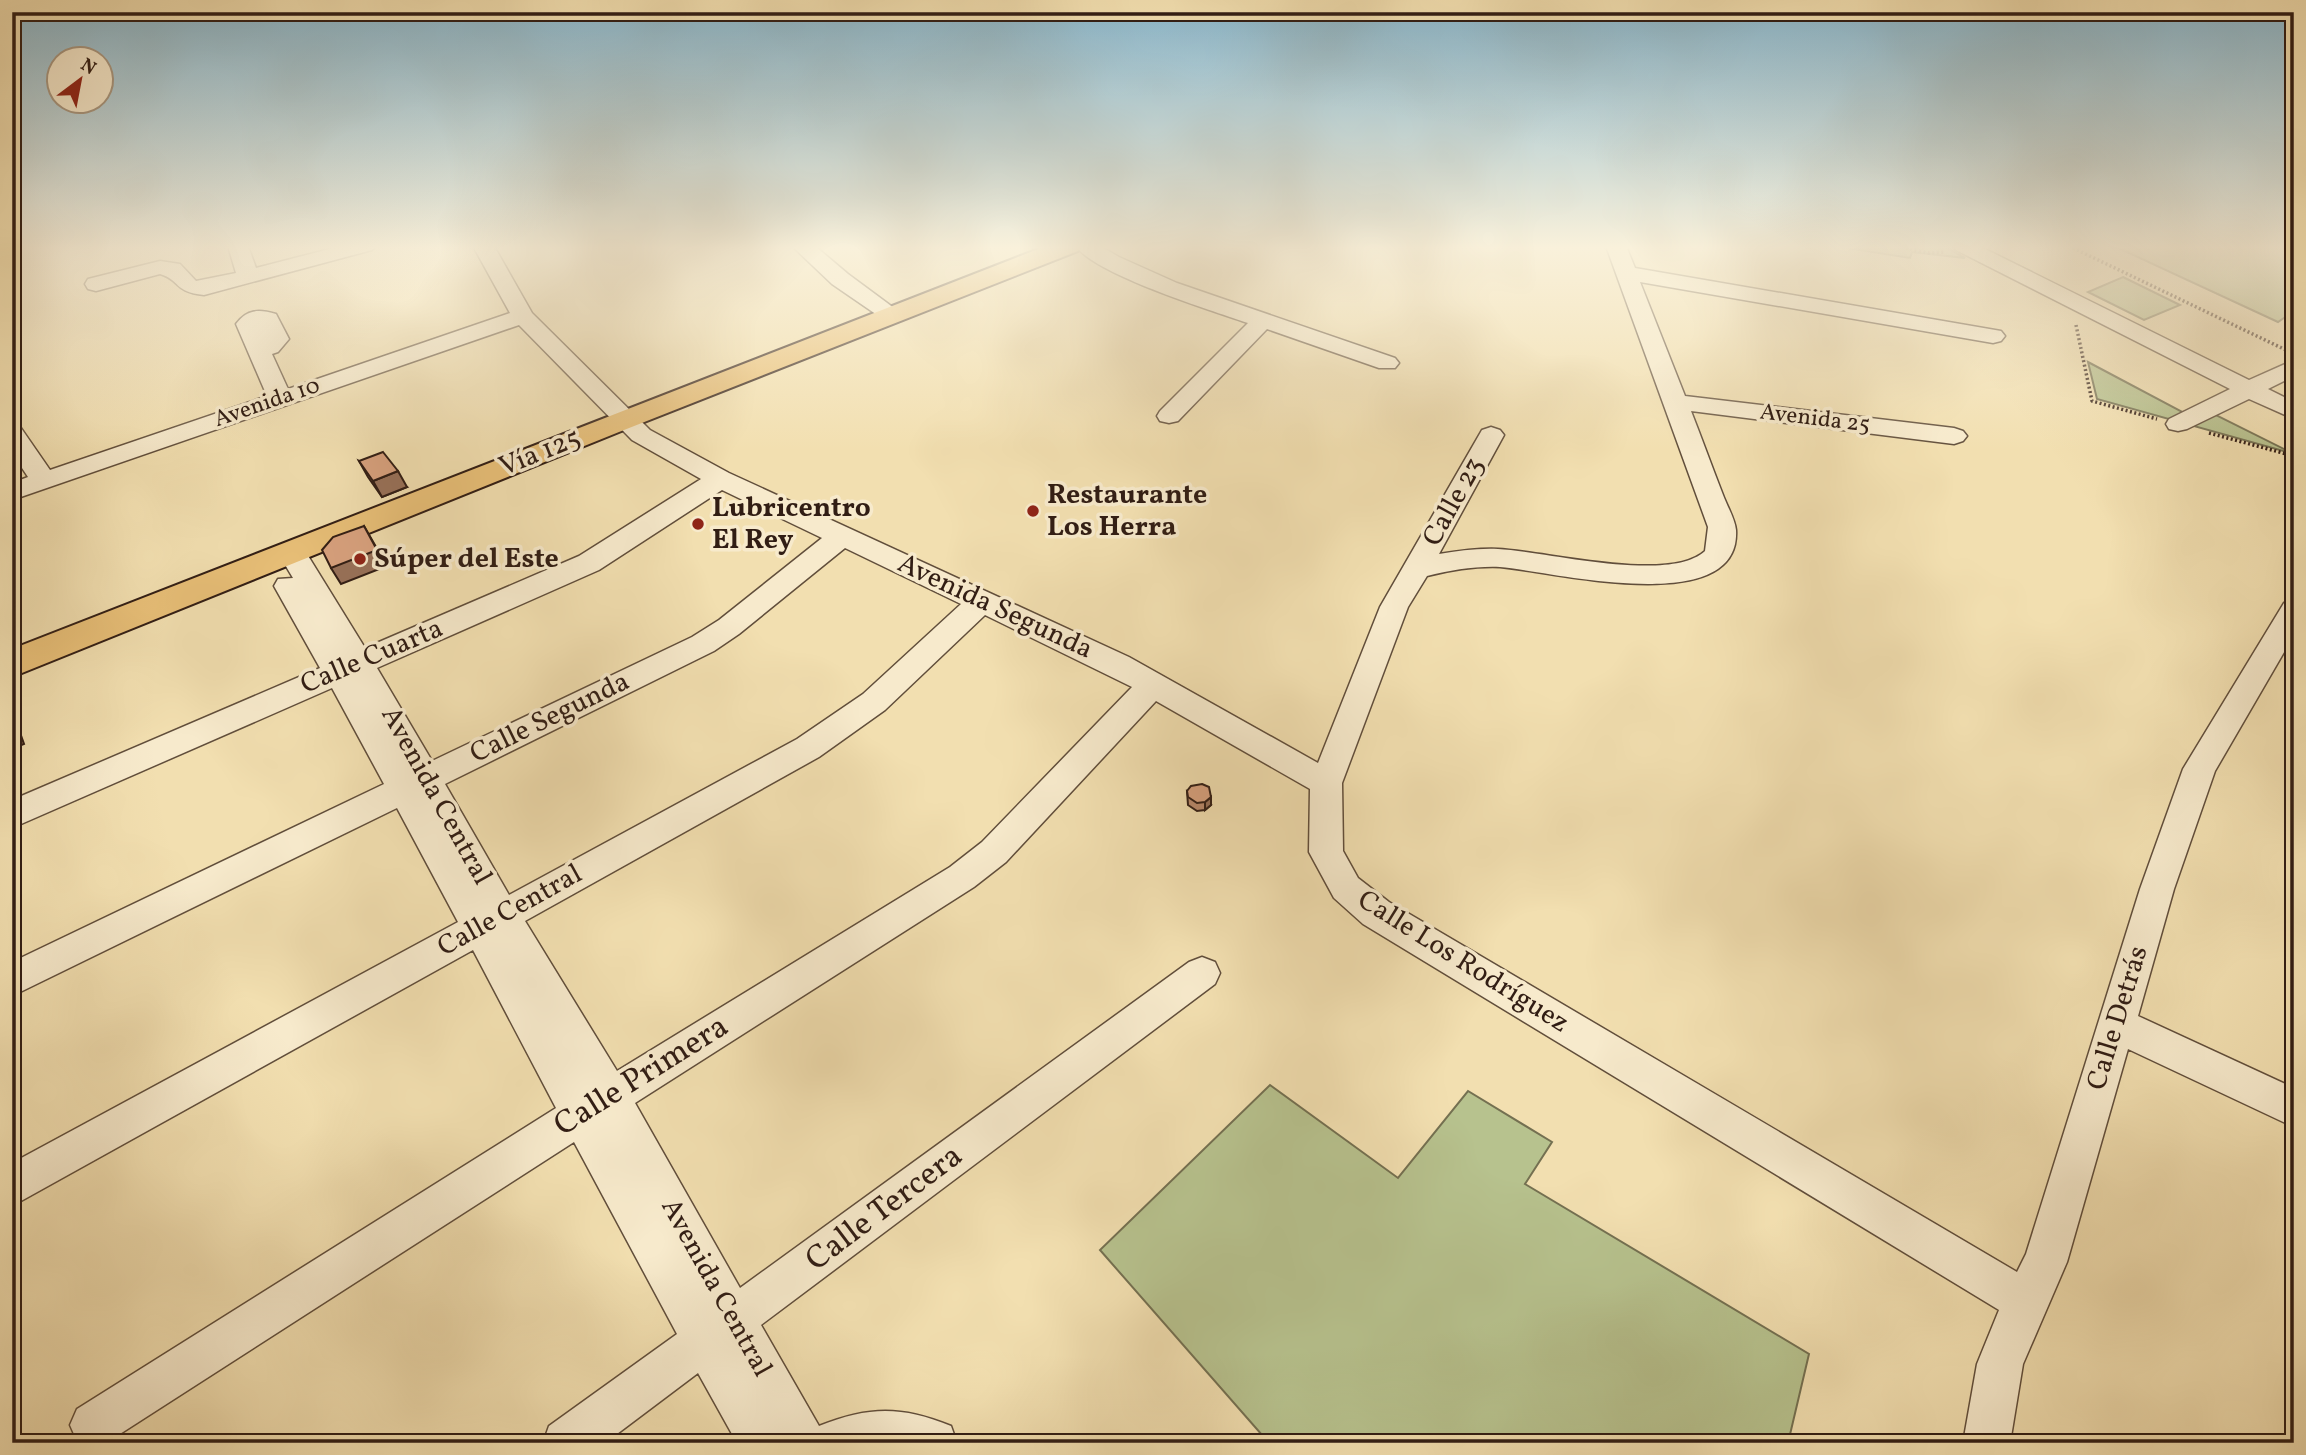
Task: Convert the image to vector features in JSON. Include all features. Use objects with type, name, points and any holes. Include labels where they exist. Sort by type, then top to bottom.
[{"type":"main road","name":"Vía 125","points":[[12,664],[891,314]]},
{"type":"street","points":[[513,314],[516,318]]},
{"type":"street","points":[[514,314],[516,318]]},
{"type":"street","points":[[1246,314],[1387,363]]},
{"type":"street","points":[[1417,569],[1460,559],[1500,558],[1634,574],[1683,574],[1712,561],[1721,545],[1722,527],[1642,314]]},
{"type":"street","points":[[1885,314],[1993,336]]},
{"type":"street","points":[[2099,314],[2294,412]]},
{"type":"street","name":"Avenida 10","points":[[12,492],[516,318]]},
{"type":"street","name":"Avenida Segunda","points":[[516,318],[615,423],[720,479],[1154,684],[1326,783]]},
{"type":"street","points":[[1169,416],[1263,320]]},
{"type":"street","points":[[259,351],[280,399]]},
{"type":"street","points":[[2178,425],[2247,388],[2294,367]]},
{"type":"street","name":"Avenida 25","points":[[1676,402],[1954,436]]},
{"type":"street","points":[[12,433],[44,481]]},
{"type":"street","name":"Calle 23","points":[[1417,569],[1491,435]]},
{"type":"street","name":"Calle Cuarta","points":[[12,815],[610,552],[720,479]]},
{"type":"street","name":"Calle Segunda","points":[[12,980],[703,644],[729,627],[842,536]]},
{"type":"street","name":"Avenida Central","points":[[282,557],[349,666],[596,1105],[719,1332],[763,1443]]},
{"type":"street","name":"Calle Los Rodríguez","points":[[1417,569],[1394,607],[1326,783],[1326,852],[1346,888],[1357,899],[2025,1301]]},
{"type":"street","name":"Calle Central","points":[[12,1186],[808,748],[874,702],[982,601]]},
{"type":"street","name":"Calle Detrás","points":[[1986,1443],[2000,1364],[2025,1301],[2045,1262],[2157,889],[2199,769],[2294,610]]},
{"type":"street","name":"Calle Primera","points":[[93,1425],[596,1105],[962,877],[994,852],[1154,684]]},
{"type":"street","name":"Calle Tercera","points":[[566,1443],[1202,972]]},
{"type":"street","points":[[2116,1024],[2294,1108]]},
{"type":"street","name":"Avenida Central","points":[[719,1332],[803,1443]]},
{"type":"street","points":[[835,1443],[858,1436],[883,1433],[907,1434],[934,1443]]},
{"type":"path","points":[[2074,314],[2092,401],[2294,456]]},
{"type":"path","points":[[2210,314],[2294,354]]},
{"type":"green space","points":[[2132,314],[2159,314],[2144,320]]},
{"type":"green space","points":[[2261,314],[2290,314],[2278,322]]},
{"type":"green space","points":[[2088,362],[2184,413],[2198,406],[2294,454],[2097,399]]},
{"type":"green space","points":[[1270,1085],[1398,1178],[1468,1091],[1552,1142],[1525,1184],[1809,1354],[1788,1443],[1269,1443],[1100,1250]]},
{"type":"building","points":[[383,452],[398,471],[373,481],[359,461]]},
{"type":"building","points":[[364,526],[377,550],[331,568],[322,550],[333,537]]},
{"type":"building","points":[[1202,784],[1209,787],[1211,797],[1205,802],[1197,803],[1188,797],[1187,791],[1191,786]]},
{"type":"place","name":"Restaurante Los Herra","points":[[1033,511]]},
{"type":"place","name":"Lubricentro El Rey","points":[[698,524]]},
{"type":"place","name":"Súper del Este","points":[[360,559]]}]
